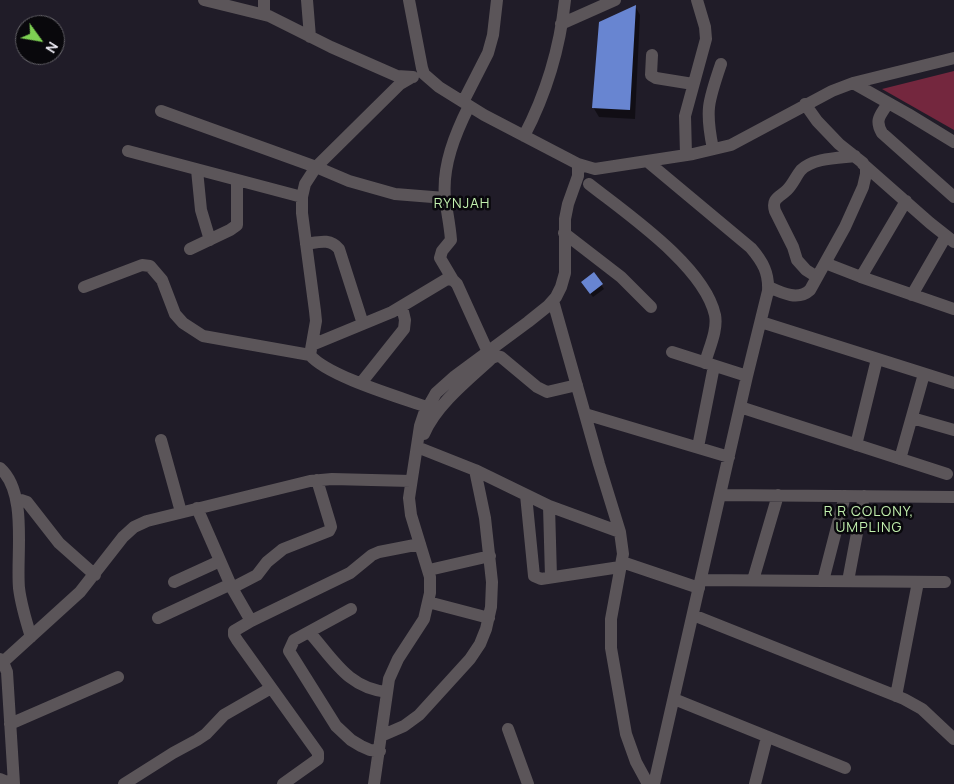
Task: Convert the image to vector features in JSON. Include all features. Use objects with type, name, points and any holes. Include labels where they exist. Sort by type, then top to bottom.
[{"type":"street","points":[[204,0],[233,3],[264,14],[331,48],[397,76],[412,77]]},
{"type":"street","points":[[264,0],[264,14]]},
{"type":"street","points":[[307,0],[310,37]]},
{"type":"street","points":[[409,0],[424,72],[429,79],[466,104],[524,136],[578,164],[591,168],[648,162],[731,145],[832,91],[853,83],[954,58]]},
{"type":"street","points":[[487,350],[457,284],[440,258],[442,251],[452,240],[445,198],[445,176],[451,149],[466,104],[488,53],[493,35],[497,0]]},
{"type":"street","points":[[524,136],[538,108],[549,77],[565,0]]},
{"type":"street","points":[[561,24],[615,0]]},
{"type":"street","points":[[686,155],[685,116],[692,84],[706,39],[705,26],[697,0]]},
{"type":"street","points":[[652,55],[651,75],[656,78],[692,84]]},
{"type":"street","points":[[713,149],[708,127],[708,107],[721,64]]},
{"type":"street","points":[[424,72],[400,84],[316,166],[305,184],[302,197],[316,321],[311,350],[314,360],[334,372],[427,408]]},
{"type":"street","points":[[853,83],[954,142]]},
{"type":"street","points":[[888,103],[878,120],[878,126],[882,133],[954,198]]},
{"type":"street","points":[[805,104],[828,132],[950,239],[912,295]]},
{"type":"street","points":[[161,111],[316,166],[349,181],[395,194],[445,198]]},
{"type":"street","points":[[128,151],[302,197]]},
{"type":"street","points":[[769,287],[794,296],[800,296],[810,290],[863,187],[866,168],[858,159]]},
{"type":"street","points":[[817,277],[806,270],[797,260],[793,247],[773,205],[774,200],[790,187],[808,164],[858,159]]},
{"type":"street","points":[[648,162],[751,248],[764,264],[769,287],[747,376],[656,783]]},
{"type":"street","points":[[419,448],[420,426],[427,408],[444,386],[487,350],[528,322],[553,301],[559,292],[564,274],[564,233],[568,204],[578,176],[578,164]]},
{"type":"street","points":[[568,204],[589,184],[614,167]]},
{"type":"street","points":[[197,170],[201,210],[210,240]]},
{"type":"street","points":[[190,249],[230,230],[237,224],[236,180]]},
{"type":"street","points":[[589,184],[672,251],[696,278],[711,303],[716,325],[698,447]]},
{"type":"street","points":[[861,277],[906,201]]},
{"type":"street","points":[[564,233],[634,288],[651,307]]},
{"type":"street","points":[[306,244],[324,241],[332,242],[339,249],[364,324]]},
{"type":"street","points":[[825,263],[954,309]]},
{"type":"street","points":[[84,287],[142,265],[150,266],[162,280],[175,314],[184,323],[203,336],[311,350],[402,306],[443,281],[453,280]]},
{"type":"street","points":[[553,301],[622,544],[621,564],[611,619],[611,648],[621,712],[626,734],[636,762],[656,783]]},
{"type":"street","points":[[360,383],[404,329],[405,320],[402,306]]},
{"type":"street","points":[[761,322],[954,383]]},
{"type":"street","points":[[672,352],[747,376]]},
{"type":"street","points":[[374,784],[387,692],[394,666],[424,619],[428,602],[431,582],[429,570],[411,515],[409,498],[419,448],[428,425],[440,409],[492,358],[497,356],[501,357],[537,387],[547,392],[578,385]]},
{"type":"street","points":[[856,445],[877,359]]},
{"type":"street","points":[[900,459],[924,374]]},
{"type":"street","points":[[740,407],[947,474]]},
{"type":"street","points":[[585,414],[729,457]]},
{"type":"street","points":[[912,418],[954,430]]},
{"type":"street","points":[[161,440],[181,512]]},
{"type":"street","points":[[419,448],[475,470],[549,506],[620,532]]},
{"type":"street","points":[[0,468],[7,477],[17,504],[19,590],[31,637]]},
{"type":"street","points":[[381,736],[412,722],[463,669],[480,644],[489,618],[492,597],[490,556],[483,505],[475,470]]},
{"type":"street","points":[[0,779],[13,784],[10,724],[4,693],[7,672],[2,660],[73,599],[134,527],[147,521],[181,512],[317,480],[411,481]]},
{"type":"street","points":[[158,618],[257,575],[267,562],[283,549],[328,531],[331,527],[317,480]]},
{"type":"street","points":[[526,495],[532,572],[537,578],[621,564],[700,584],[753,580],[945,582]]},
{"type":"street","points":[[720,495],[954,497]]},
{"type":"street","points":[[753,580],[778,495]]},
{"type":"street","points":[[823,581],[845,496]]},
{"type":"street","points":[[848,582],[864,496]]},
{"type":"street","points":[[17,504],[21,500],[28,502],[59,543],[95,575]]},
{"type":"street","points":[[549,506],[551,577]]},
{"type":"street","points":[[197,508],[232,586],[251,621]]},
{"type":"street","points":[[283,784],[313,764],[318,759],[318,753],[234,635],[234,631],[350,573],[372,555],[420,544]]},
{"type":"street","points":[[429,570],[490,556]]},
{"type":"street","points":[[174,582],[220,560]]},
{"type":"street","points":[[896,696],[918,582]]},
{"type":"street","points":[[428,602],[489,618]]},
{"type":"street","points":[[351,609],[292,643],[289,651],[336,726],[351,740],[361,746],[370,750],[380,751]]},
{"type":"street","points":[[693,615],[896,696],[922,709],[954,739]]},
{"type":"street","points":[[310,633],[354,682],[368,689],[387,692]]},
{"type":"street","points":[[10,724],[118,677]]},
{"type":"street","points":[[124,784],[206,734],[224,715],[272,688]]},
{"type":"street","points":[[674,699],[846,768]]},
{"type":"street","points":[[508,729],[528,784]]},
{"type":"street","points":[[755,784],[767,737]]},
{"type":"shaded area","points":[[954,71],[954,130],[882,89]]},
{"type":"building","points":[[636,5],[630,110],[592,108],[599,22]]},
{"type":"building","points":[[594,272],[603,284],[590,294],[581,282]]},
{"type":"district","name":"RYNJAH","points":[[462,204]]},
{"type":"district","name":"R R COLONY, UMPLING","points":[[869,520]]}]
